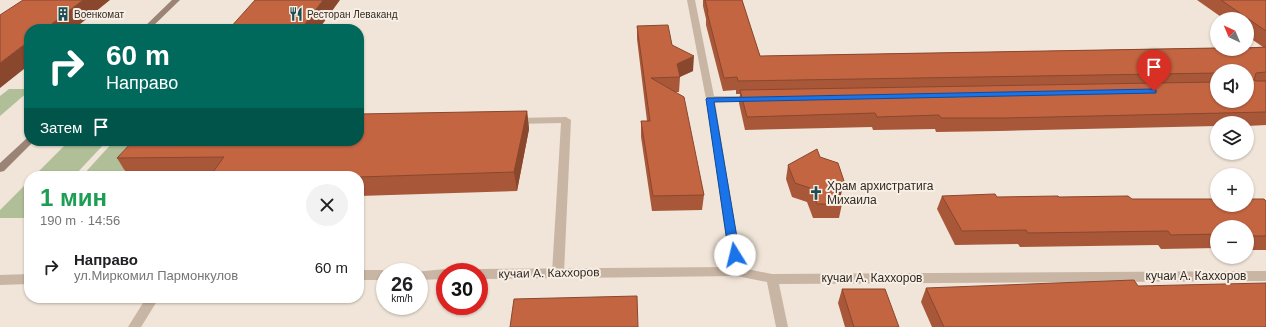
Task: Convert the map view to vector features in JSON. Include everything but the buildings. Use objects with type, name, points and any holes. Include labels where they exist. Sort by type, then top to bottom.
[{"type":"street","points":[[151,24],[176,0]]},
{"type":"street","points":[[691,0],[710,99],[737,271]]},
{"type":"street","points":[[710,99],[765,98]]},
{"type":"street","points":[[502,121],[566,120],[558,273]]},
{"type":"street","points":[[0,169],[24,146]]},
{"type":"street","name":"кучаи А. Каххоров","points":[[488,274],[737,271],[772,279],[1266,276]]},
{"type":"street","points":[[364,275],[376,275]]},
{"type":"street","points":[[0,280],[24,279]]},
{"type":"street","points":[[772,279],[782,327]]},
{"type":"street","points":[[134,327],[150,303]]},
{"type":"green space","points":[[9,89],[24,89],[24,95],[0,116],[0,96]]},
{"type":"green space","points":[[64,146],[102,146],[79,171],[39,171]]},
{"type":"green space","points":[[109,146],[145,146],[123,171],[87,171]]},
{"type":"green space","points":[[24,186],[24,218],[0,218],[0,210]]},
{"type":"place","name":"Военкомат","points":[[63,14]]},
{"type":"place","name":"Ресторан Леваканд","points":[[296,14]]},
{"type":"place","name":"Храм архистратига Михаила","points":[[816,193]]},
{"type":"route","points":[[735,255],[710,99],[1154,91]]}]
